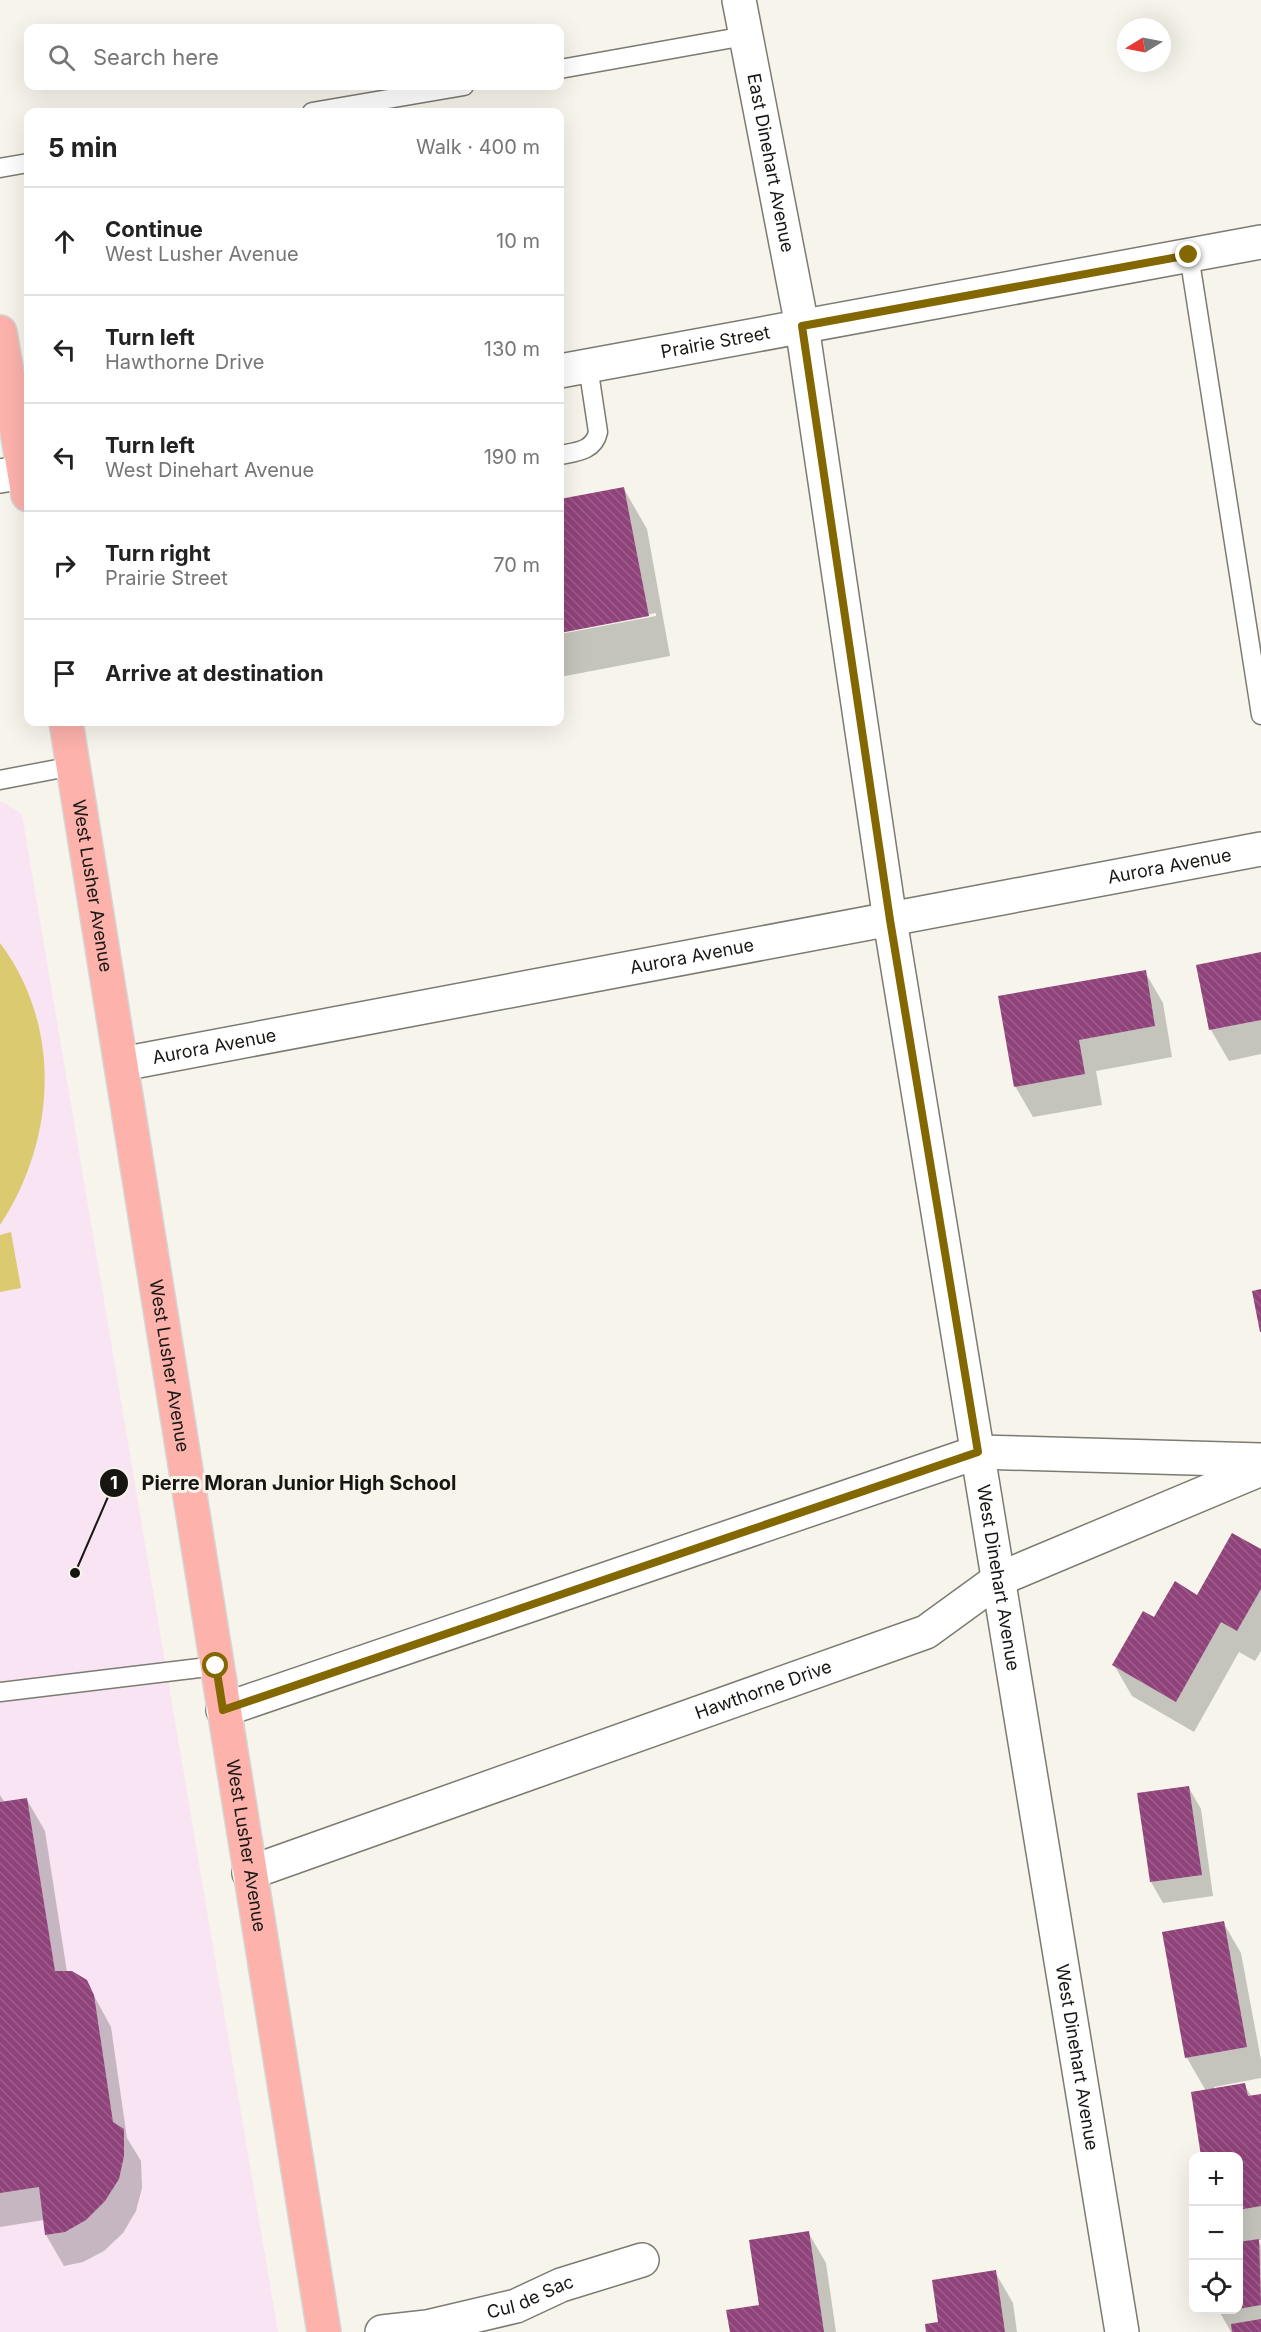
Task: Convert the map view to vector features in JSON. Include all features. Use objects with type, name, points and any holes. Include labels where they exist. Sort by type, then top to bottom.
[{"type":"main road","points":[[0,332],[20,479]]},
{"type":"main road","name":"West Lusher Avenue","points":[[67,726],[324,2332]]},
{"type":"street","name":"East Dinehart Avenue","points":[[739,0],[802,326]]},
{"type":"street","name":"Prairie Street","points":[[574,369],[1261,242]]},
{"type":"street","name":"West Dinehart Avenue","points":[[802,326],[890,920],[1122,2332]]},
{"type":"street","name":"Aurora Avenue","points":[[122,1064],[1261,849]]},
{"type":"street","points":[[223,1710],[978,1452],[1261,1460]]},
{"type":"street","name":"Hawthorne Drive","points":[[249,1873],[926,1632],[999,1579],[1261,1469]]},
{"type":"street","name":"Cul de Sac","points":[[382,2332],[427,2328],[481,2316],[516,2306],[561,2285],[642,2260]]},
{"type":"lane","points":[[564,68],[745,36]]},
{"type":"lane","points":[[335,108],[441,90]]},
{"type":"lane","points":[[0,168],[24,164]]},
{"type":"lane","points":[[1189,255],[1261,715]]},
{"type":"lane","points":[[564,454],[588,448],[596,441],[598,432],[574,369]]},
{"type":"lane","points":[[0,780],[73,766]]},
{"type":"lane","points":[[0,1692],[216,1666]]},
{"type":"shaded area","points":[[0,802],[22,814],[278,2332],[0,2332]]},
{"type":"shaded area","points":[[0,943],[20,976],[34,1011],[42,1047],[45,1084],[41,1121],[32,1157],[19,1192],[0,1225]]},
{"type":"shaded area","points":[[11,1232],[21,1288],[0,1292],[0,1235]]},
{"type":"building","points":[[624,487],[649,616],[564,632],[564,498]]},
{"type":"building","points":[[1261,952],[1261,1020],[1209,1030],[1196,965]]},
{"type":"building","points":[[1146,970],[1155,1026],[1079,1040],[1085,1074],[1014,1087],[998,996]]},
{"type":"building","points":[[1261,1289],[1261,1332],[1260,1332],[1252,1291]]},
{"type":"building","points":[[1232,1533],[1261,1549],[1261,1589],[1237,1631],[1221,1622],[1176,1702],[1112,1665],[1143,1611],[1154,1617],[1175,1581],[1197,1595]]},
{"type":"building","points":[[1189,1786],[1202,1875],[1150,1882],[1137,1793]]},
{"type":"building","points":[[27,1798],[55,1971],[72,1971],[87,1980],[94,1995],[113,2122],[124,2129],[124,2156],[119,2179],[105,2201],[86,2220],[65,2232],[45,2235],[39,2187],[0,2193],[0,1802]]},
{"type":"building","points":[[1224,1921],[1247,2047],[1185,2058],[1162,1932]]},
{"type":"building","points":[[1245,2083],[1248,2096],[1261,2094],[1261,2206],[1243,2209],[1243,2152],[1200,2152],[1191,2092]]},
{"type":"building","points":[[809,2231],[824,2332],[730,2332],[726,2310],[759,2305],[749,2240]]},
{"type":"building","points":[[1259,2239],[1261,2305],[1243,2308],[1243,2260],[1243,2241]]},
{"type":"building","points":[[996,2270],[1005,2332],[926,2332],[925,2324],[938,2322],[932,2280]]},
{"type":"building","points":[[1261,2319],[1261,2332],[1232,2332],[1231,2324]]},
{"type":"place","name":"Pierre Moran Junior High School","points":[[75,1573]]},
{"type":"route","points":[[216,1666],[223,1710],[978,1452],[890,920],[802,326],[1189,255]]}]
